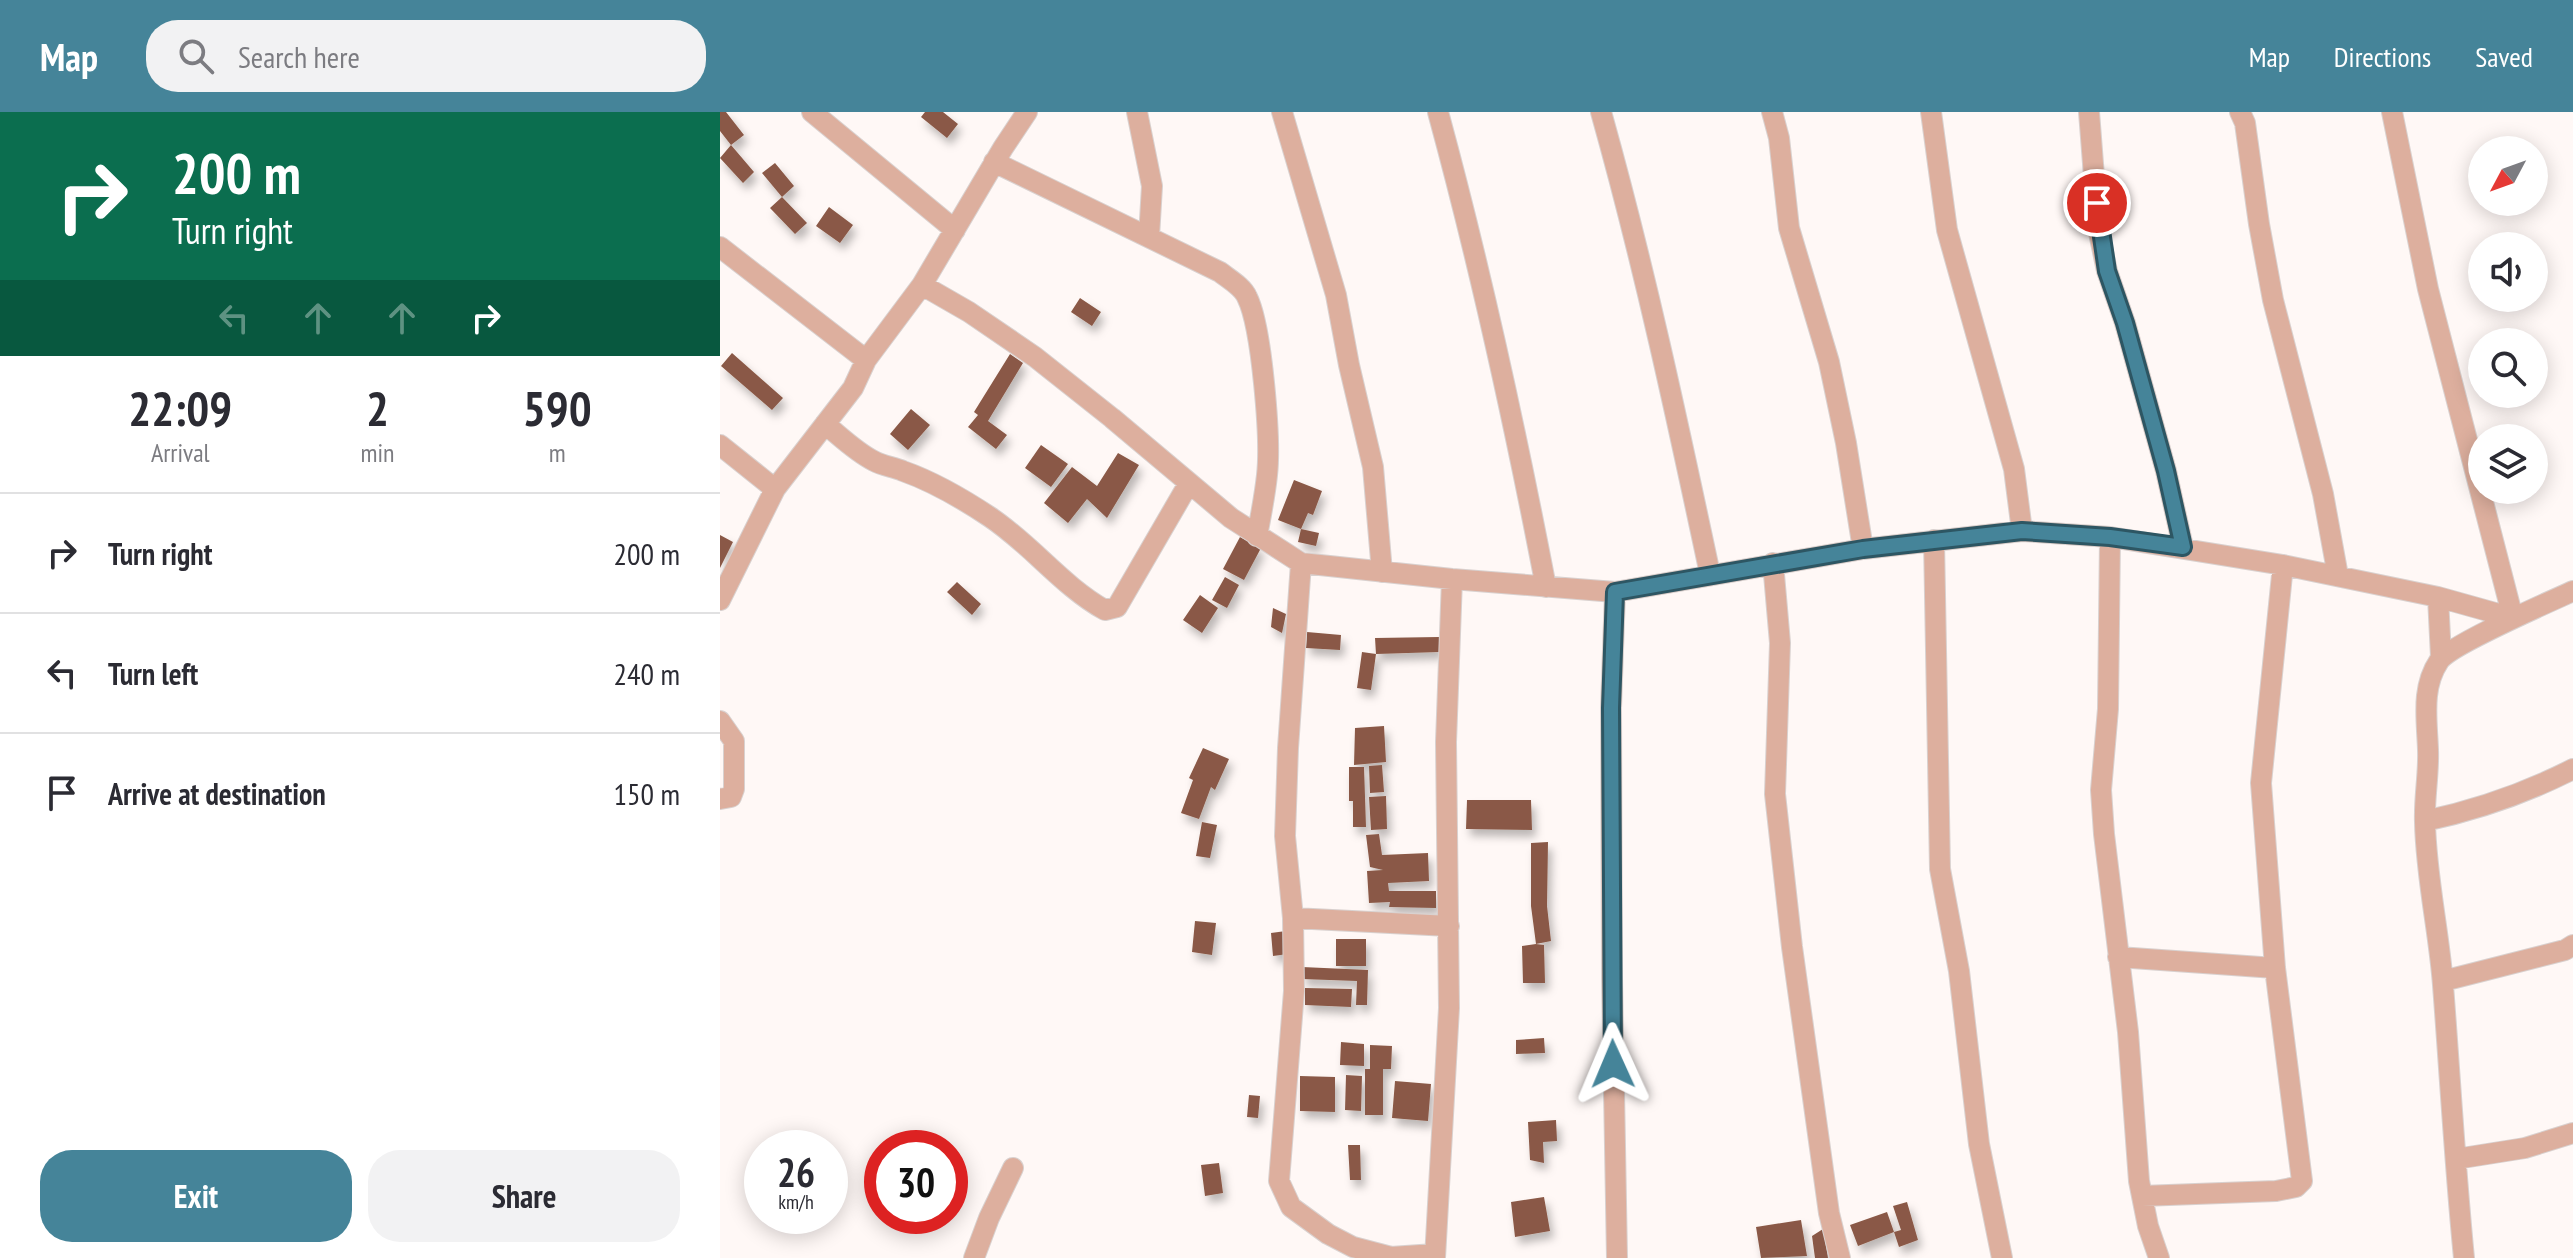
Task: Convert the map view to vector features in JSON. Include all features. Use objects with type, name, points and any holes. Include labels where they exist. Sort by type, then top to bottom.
[{"type":"street","points":[[812,112],[955,230]]},
{"type":"street","points":[[720,600],[775,489],[853,388],[866,360],[922,285],[1027,112]]},
{"type":"street","points":[[1137,112],[1152,186],[1149,237]]},
{"type":"street","points":[[1282,112],[1336,295],[1373,467],[1382,572]]},
{"type":"street","points":[[1438,112],[1510,399],[1546,587]]},
{"type":"street","points":[[1601,112],[1666,366],[1710,574]]},
{"type":"street","points":[[1772,112],[1779,138],[1789,228],[1829,362],[1863,549]]},
{"type":"street","points":[[1931,112],[1947,230],[2014,469],[2022,531]]},
{"type":"street","points":[[2089,112],[2098,228],[2107,271],[2125,323],[2166,471],[2183,547]]},
{"type":"street","points":[[2240,112],[2245,123],[2273,300],[2323,494],[2338,576]]},
{"type":"street","points":[[2392,112],[2428,289],[2513,618]]},
{"type":"street","points":[[994,162],[1220,272],[1246,293],[1254,316],[1260,352],[1268,472],[1257,536]]},
{"type":"street","points":[[720,247],[866,360]]},
{"type":"street","points":[[922,285],[969,312],[1035,357],[1231,518],[1301,563],[1615,592],[1863,549],[2022,531],[2110,537],[2183,547],[2438,597],[2513,618]]},
{"type":"street","points":[[825,424],[876,463],[942,487],[992,519],[1028,546],[1088,601],[1105,610],[1117,607],[1189,483]]},
{"type":"street","points":[[720,445],[775,489]]},
{"type":"street","points":[[2110,537],[2109,682],[2101,790],[2128,1032],[2142,1196],[2159,1258]]},
{"type":"street","points":[[1934,540],[1940,869],[1959,971],[1979,1144],[2002,1258]]},
{"type":"street","points":[[1301,563],[1285,836],[1293,918],[1294,991],[1279,1181],[1291,1207],[1328,1234],[1353,1247],[1391,1257],[1435,1256],[1449,1008],[1446,742],[1452,579]]},
{"type":"street","points":[[1773,563],[1780,643],[1775,794],[1792,947],[1829,1213],[1840,1258]]},
{"type":"street","points":[[2142,1196],[2276,1191],[2296,1187],[2302,1181],[2275,968],[2261,783],[2283,565]]},
{"type":"street","points":[[1615,592],[1611,708],[1617,1258]]},
{"type":"street","points":[[2438,597],[2441,657]]},
{"type":"street","points":[[2464,1258],[2443,981],[2431,898],[2425,821],[2427,694],[2432,672],[2441,657],[2513,618],[2569,600]]},
{"type":"street","points":[[720,721],[734,741],[734,789],[731,797],[720,799]]},
{"type":"street","points":[[2425,821],[2492,804],[2573,769]]},
{"type":"street","points":[[1293,918],[1449,926]]},
{"type":"street","points":[[2443,981],[2565,950],[2573,945]]},
{"type":"street","points":[[2118,957],[2275,968]]},
{"type":"street","points":[[2456,1159],[2525,1148],[2573,1133]]},
{"type":"street","points":[[974,1258],[1013,1168]]},
{"type":"building","points":[[720,112],[726,112],[744,135],[731,145],[720,131]]},
{"type":"building","points":[[925,112],[943,112],[958,124],[947,138],[921,117]]},
{"type":"building","points":[[731,145],[754,172],[743,183],[720,158]]},
{"type":"building","points":[[775,163],[794,186],[782,197],[762,173]]},
{"type":"building","points":[[782,197],[807,223],[795,234],[770,208]]},
{"type":"building","points":[[829,207],[853,225],[840,243],[816,226]]},
{"type":"building","points":[[1080,298],[1101,312],[1092,326],[1071,312]]},
{"type":"building","points":[[732,353],[783,398],[772,410],[721,366]]},
{"type":"building","points":[[1010,354],[1023,363],[988,421],[1007,435],[996,449],[968,427],[978,415],[974,412]]},
{"type":"building","points":[[911,409],[930,425],[908,450],[890,434]]},
{"type":"building","points":[[1041,445],[1068,464],[1051,487],[1025,468]]},
{"type":"building","points":[[1118,453],[1139,465],[1107,518],[1087,499],[1068,523],[1044,503],[1072,467],[1097,486]]},
{"type":"building","points":[[1294,480],[1322,491],[1313,515],[1308,513],[1301,529],[1278,520]]},
{"type":"building","points":[[1301,529],[1319,533],[1316,546],[1298,542]]},
{"type":"building","points":[[720,535],[733,542],[720,568]]},
{"type":"building","points":[[1240,537],[1261,548],[1244,580],[1223,569]]},
{"type":"building","points":[[1225,577],[1239,585],[1227,608],[1212,600]]},
{"type":"building","points":[[957,582],[981,604],[972,615],[947,592]]},
{"type":"building","points":[[1200,595],[1218,608],[1202,633],[1183,620]]},
{"type":"building","points":[[1273,608],[1286,614],[1282,633],[1271,627]]},
{"type":"building","points":[[1307,632],[1341,635],[1340,650],[1306,648]]},
{"type":"building","points":[[1439,637],[1439,652],[1376,654],[1375,638]]},
{"type":"building","points":[[1362,652],[1376,654],[1371,690],[1357,688]]},
{"type":"building","points":[[1384,726],[1386,762],[1354,765],[1355,728]]},
{"type":"building","points":[[1203,748],[1229,759],[1215,790],[1211,787],[1199,819],[1181,813],[1193,780],[1189,778]]},
{"type":"building","points":[[1382,765],[1384,792],[1370,793],[1369,766]]},
{"type":"building","points":[[1349,767],[1364,767],[1366,827],[1353,827]]},
{"type":"building","points":[[1386,796],[1387,829],[1371,830],[1369,797]]},
{"type":"building","points":[[1467,800],[1531,800],[1532,830],[1466,829]]},
{"type":"building","points":[[1202,822],[1217,825],[1210,858],[1196,856]]},
{"type":"building","points":[[1379,834],[1382,855],[1428,853],[1429,881],[1388,883],[1389,891],[1436,891],[1436,908],[1389,907],[1390,902],[1369,903],[1367,871],[1383,870],[1370,867],[1366,835]]},
{"type":"building","points":[[1548,842],[1547,906],[1551,941],[1536,944],[1531,906],[1531,843]]},
{"type":"building","points":[[1195,921],[1216,923],[1212,955],[1192,952]]},
{"type":"building","points":[[1286,931],[1288,954],[1273,956],[1271,933]]},
{"type":"building","points":[[1336,939],[1366,939],[1366,966],[1336,966]]},
{"type":"building","points":[[1544,945],[1545,983],[1523,983],[1522,946]]},
{"type":"building","points":[[1302,967],[1368,970],[1367,1005],[1356,1005],[1357,981],[1302,979]]},
{"type":"building","points":[[1305,988],[1352,989],[1351,1007],[1305,1005]]},
{"type":"building","points":[[1544,1038],[1545,1053],[1516,1054],[1516,1040]]},
{"type":"building","points":[[1341,1042],[1364,1044],[1364,1066],[1340,1065]]},
{"type":"building","points":[[1370,1045],[1392,1046],[1391,1069],[1383,1069],[1383,1115],[1365,1115],[1365,1069],[1370,1069]]},
{"type":"building","points":[[1346,1075],[1362,1076],[1361,1111],[1345,1110]]},
{"type":"building","points":[[1300,1076],[1335,1077],[1335,1112],[1300,1111]]},
{"type":"building","points":[[1395,1081],[1431,1084],[1428,1121],[1392,1118]]},
{"type":"building","points":[[1249,1095],[1260,1096],[1258,1118],[1247,1117]]},
{"type":"building","points":[[1556,1120],[1557,1141],[1543,1142],[1544,1163],[1530,1160],[1528,1122]]},
{"type":"building","points":[[1348,1145],[1360,1145],[1361,1180],[1350,1180]]},
{"type":"building","points":[[1219,1163],[1223,1193],[1205,1196],[1201,1165]]},
{"type":"building","points":[[1544,1197],[1550,1231],[1515,1237],[1511,1202]]},
{"type":"building","points":[[1907,1202],[1918,1240],[1899,1247],[1894,1232],[1901,1230],[1893,1206]]},
{"type":"building","points":[[1887,1212],[1894,1232],[1858,1246],[1850,1225]]},
{"type":"building","points":[[1801,1220],[1807,1256],[1761,1258],[1756,1227]]},
{"type":"building","points":[[1823,1229],[1828,1258],[1815,1258],[1812,1236]]},
{"type":"route","points":[[1613,1064],[1611,708],[1615,592],[1863,549],[2022,531],[2110,537],[2183,547],[2166,471],[2125,323],[2107,271],[2098,228],[2097,203]]}]
